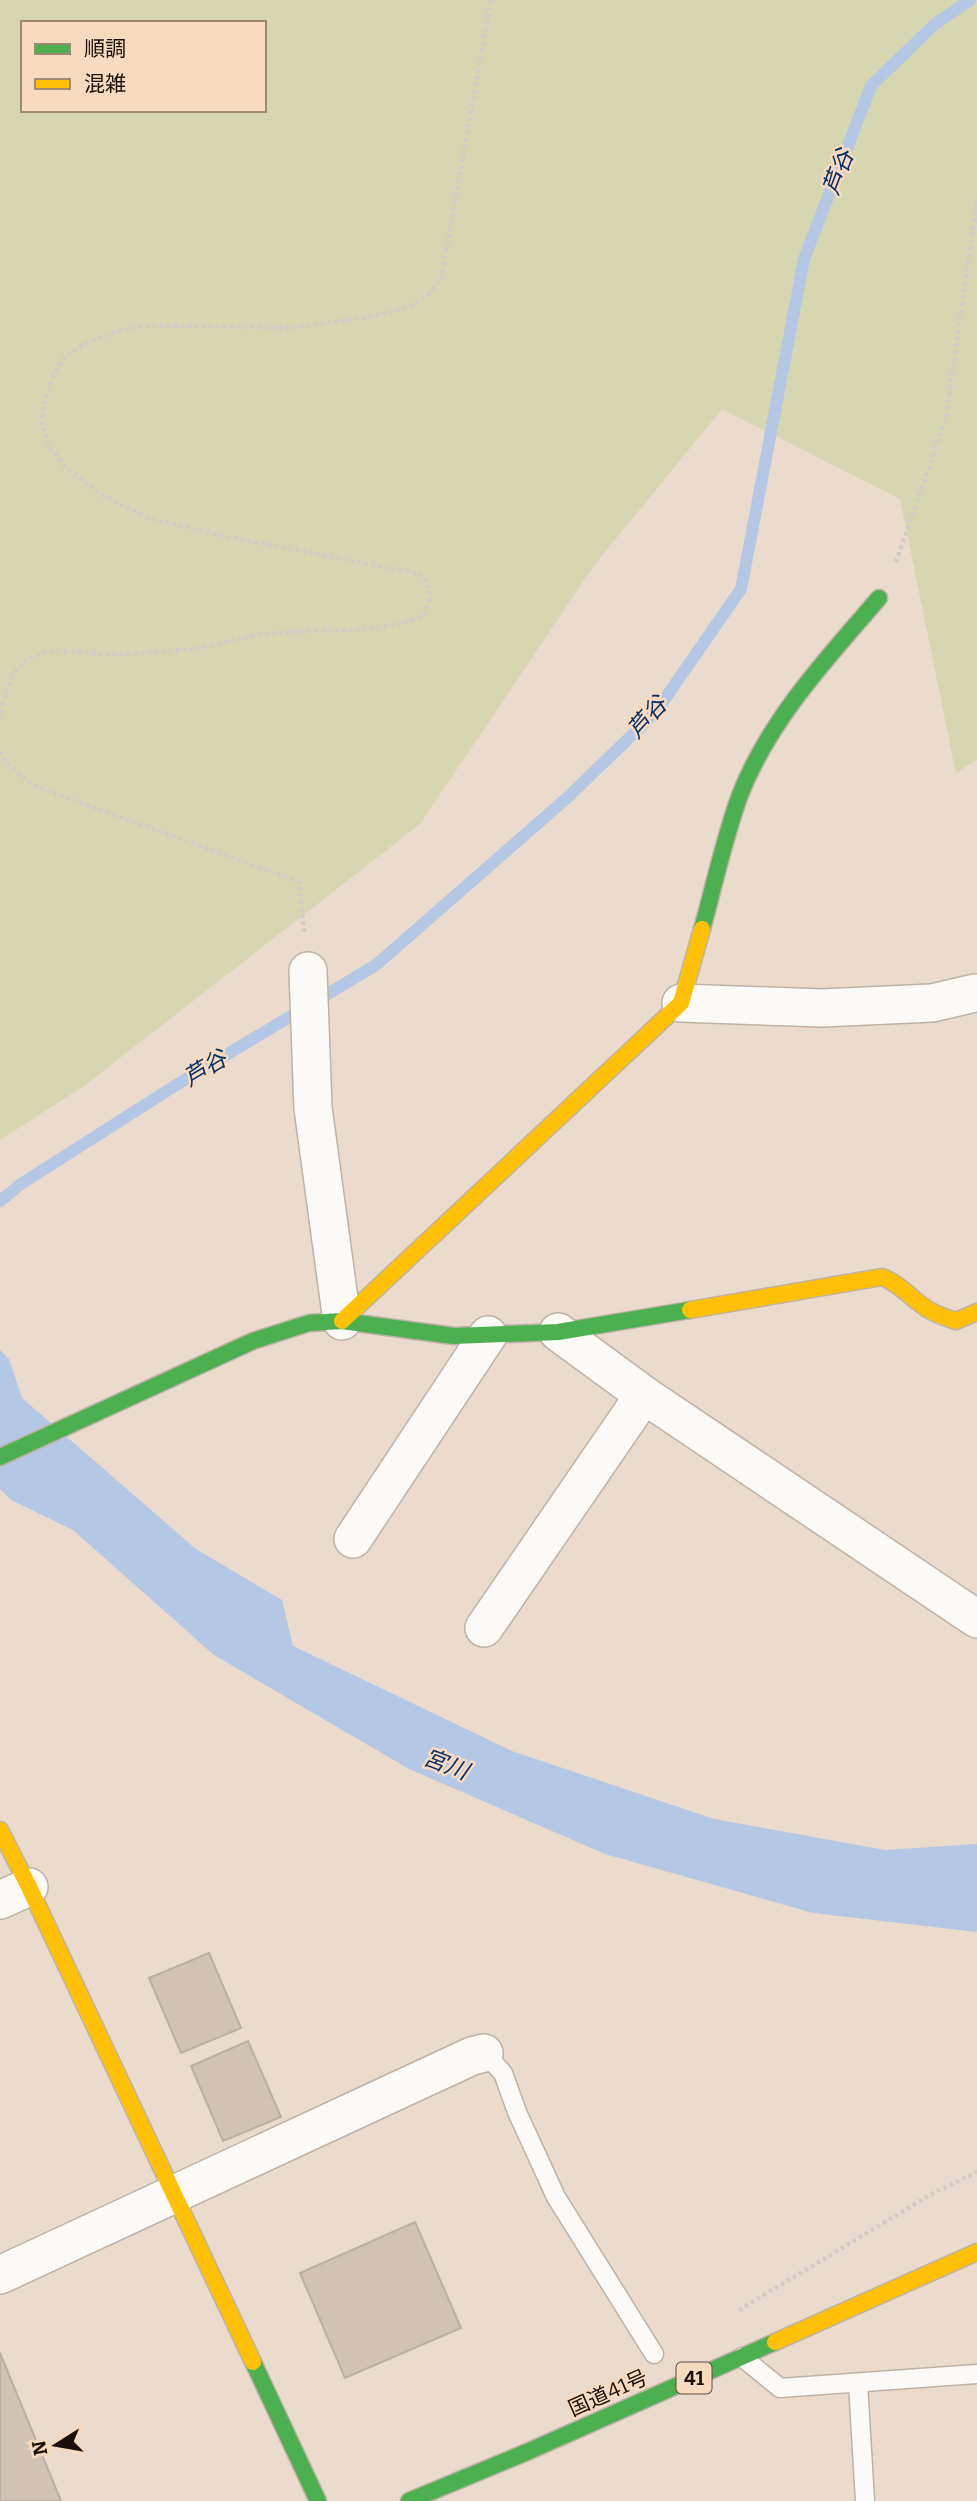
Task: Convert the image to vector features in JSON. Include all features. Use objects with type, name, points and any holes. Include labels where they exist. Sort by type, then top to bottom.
[{"type":"main road","points":[[342,1321],[681,1003],[740,795],[751,768],[811,676],[879,598]]},
{"type":"main road","points":[[0,1457],[253,1341],[309,1323],[342,1321],[454,1336],[558,1332],[882,1277],[895,1281],[938,1315],[956,1321],[977,1312]]},
{"type":"main road","points":[[0,1830],[15,1893],[173,2196],[318,2501]]},
{"type":"main road","name":"国道41号","points":[[409,2501],[527,2452],[977,2252]]},
{"type":"street","points":[[308,971],[313,1108],[342,1321]]},
{"type":"street","points":[[681,1003],[822,1008],[932,1003],[975,993]]},
{"type":"street","points":[[558,1332],[644,1395],[977,1619]]},
{"type":"street","points":[[353,1539],[488,1335]]},
{"type":"street","points":[[484,1628],[644,1395]]},
{"type":"street","points":[[0,2275],[472,2056],[484,2053]]},
{"type":"lane","points":[[484,2053],[503,2073],[517,2112],[556,2197],[654,2354]]},
{"type":"lane","points":[[742,2357],[780,2388],[977,2374]]},
{"type":"lane","points":[[858,2383],[865,2501]]},
{"type":"path","points":[[0,719],[9,683],[18,667],[38,654],[83,651],[116,654],[192,649],[264,634],[372,630],[401,625],[423,616],[431,602],[430,586],[420,574],[224,536],[148,518],[100,494],[66,468],[49,446],[42,425],[42,413],[53,375],[64,358],[82,345],[118,331],[151,325],[290,328],[374,316],[408,307],[429,294],[441,279],[491,0]]},
{"type":"path","points":[[879,598],[898,557],[946,418],[977,200]]},
{"type":"path","points":[[0,751],[5,761],[32,785],[299,882],[308,971]]},
{"type":"path","points":[[737,2311],[935,2192],[977,2172]]},
{"type":"green space","points":[[0,0],[977,0],[977,760],[956,773],[900,499],[722,409],[596,563],[420,824],[84,1086],[0,1140]]},
{"type":"water","name":"宮川","points":[[0,1350],[9,1359],[22,1398],[196,1549],[282,1600],[293,1646],[512,1751],[714,1819],[885,1850],[977,1844],[977,1932],[813,1913],[605,1854],[409,1769],[214,1655],[73,1530],[11,1500],[0,1489]]},
{"type":"building","points":[[209,1953],[241,2028],[181,2053],[149,1978]]},
{"type":"building","points":[[248,2041],[281,2117],[223,2141],[191,2066]]},
{"type":"building","points":[[415,2222],[461,2328],[345,2378],[300,2273]]},
{"type":"building","points":[[0,2353],[61,2501],[0,2501]]},
{"type":"waterway","name":"芦谷","points":[[0,1201],[21,1184],[173,1087],[376,965],[568,797],[655,713],[741,589],[804,259],[871,86],[935,24],[970,0]]},
{"type":"traffic: fast","points":[[702,929],[729,827],[752,767],[801,690],[879,598]]},
{"type":"traffic: fast","points":[[0,1457],[253,1341],[309,1323],[342,1321],[454,1336],[558,1332],[690,1310]]},
{"type":"traffic: fast","points":[[409,2501],[775,2342]]},
{"type":"traffic: fast","points":[[253,2362],[318,2501]]},
{"type":"traffic: slow","points":[[342,1321],[681,1003],[702,929]]},
{"type":"traffic: slow","points":[[690,1310],[882,1277],[942,1316],[956,1321],[977,1312]]},
{"type":"traffic: slow","points":[[0,1830],[253,2362]]},
{"type":"traffic: slow","points":[[775,2342],[977,2252]]}]
